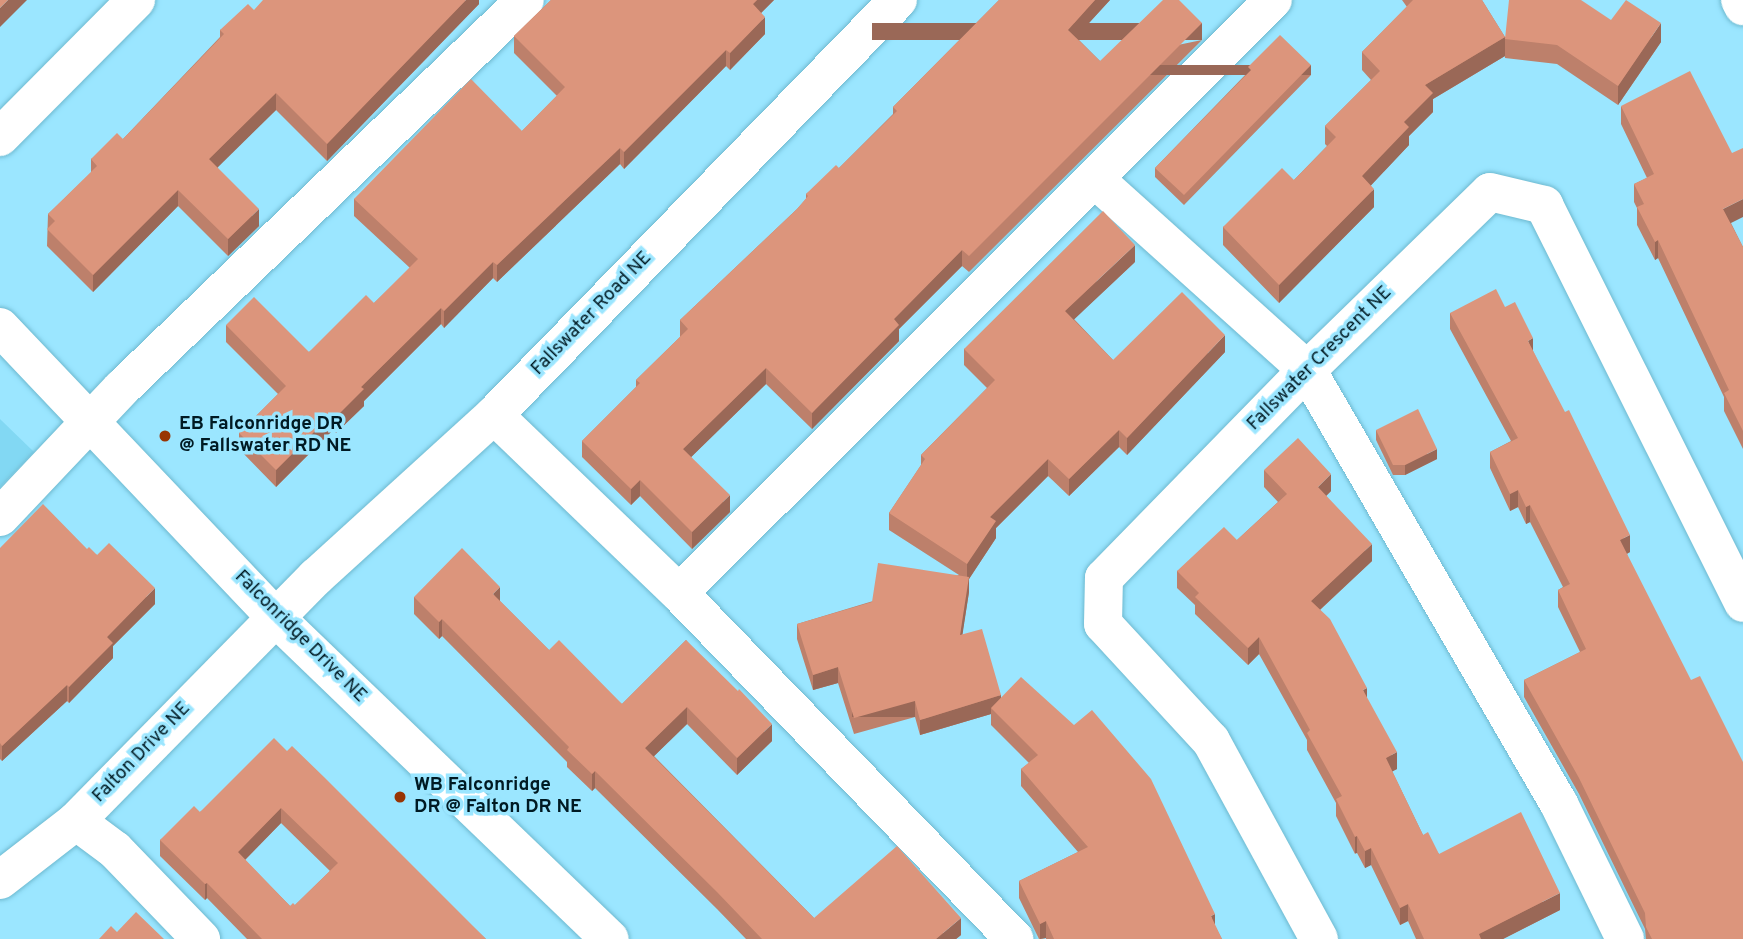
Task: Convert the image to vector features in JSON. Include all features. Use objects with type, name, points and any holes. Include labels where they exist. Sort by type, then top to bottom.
[{"type":"street","points":[[0,137],[136,0]]},
{"type":"street","points":[[0,517],[90,421],[525,0]]},
{"type":"street","name":"Fallswater Road NE","points":[[276,618],[316,577],[494,415],[898,0]]},
{"type":"street","points":[[679,593],[1096,180],[1273,0]]},
{"type":"street","points":[[1740,0],[1743,6]]},
{"type":"street","points":[[1096,180],[1307,370],[1559,804],[1625,939]]},
{"type":"street","name":"Fallswater Crescent NE","points":[[1319,939],[1211,741],[1103,624],[1104,579],[1307,370],[1490,192],[1544,205],[1743,603]]},
{"type":"street","name":"Falconridge Drive NE","points":[[0,327],[276,618],[609,939]]},
{"type":"street","points":[[494,415],[679,593],[1014,939]]},
{"type":"street","name":"Falton Drive NE","points":[[0,880],[76,821],[276,618]]},
{"type":"street","points":[[76,821],[115,850],[201,939]]},
{"type":"shaded area","points":[[0,419],[34,452],[0,487]]},
{"type":"building","points":[[0,0],[8,0],[0,8]]},
{"type":"building","points":[[263,0],[466,0],[327,144],[276,93],[209,159],[259,209],[228,239],[178,190],[93,275],[47,229],[55,221],[48,214],[97,166],[91,159],[117,133],[123,139],[224,34],[220,30],[248,4],[254,10]]},
{"type":"building","points":[[551,0],[757,0],[753,4],[765,17],[730,53],[726,50],[624,152],[620,148],[497,265],[493,262],[444,311],[441,308],[361,387],[364,389],[336,417],[333,413],[276,470],[239,433],[286,386],[226,325],[254,297],[309,352],[366,295],[374,303],[418,259],[354,199],[471,79],[522,131],[565,87],[514,36]]},
{"type":"building","points":[[999,0],[1095,0],[1068,30],[1100,61],[1163,0],[1179,0],[1202,23],[969,256],[962,250],[894,319],[899,325],[812,413],[766,368],[683,449],[730,495],[692,532],[640,480],[631,489],[582,441],[640,383],[636,380],[688,329],[680,320],[797,209],[808,196],[806,194],[836,165],[839,168],[897,111],[893,107]]},
{"type":"building","points":[[1413,0],[1482,0],[1505,37],[1425,85],[1433,93],[1404,122],[1409,127],[1362,176],[1374,189],[1279,285],[1223,227],[1282,168],[1294,180],[1336,137],[1325,126],[1380,71],[1362,52]]},
{"type":"building","points":[[1509,0],[1581,0],[1611,20],[1626,0],[1661,23],[1618,86],[1557,45],[1505,39]]},
{"type":"building","points":[[1280,35],[1311,65],[1184,195],[1155,168],[1251,70],[1248,67]]},
{"type":"building","points":[[1690,71],[1732,153],[1743,148],[1743,199],[1723,209],[1743,247],[1743,431],[1724,393],[1729,390],[1658,240],[1655,242],[1637,207],[1644,204],[1634,184],[1654,174],[1621,106]]},
{"type":"building","points":[[1103,211],[1135,245],[1065,311],[1113,360],[1182,292],[1225,335],[1127,438],[1119,430],[1069,479],[1048,459],[990,517],[996,521],[967,564],[889,513],[925,459],[921,455],[995,380],[964,349]]},
{"type":"building","points":[[1496,289],[1505,307],[1515,302],[1533,338],[1528,341],[1565,412],[1569,410],[1630,535],[1620,540],[1691,680],[1700,676],[1743,762],[1743,939],[1652,939],[1646,927],[1645,913],[1579,778],[1524,680],[1586,649],[1558,590],[1570,584],[1530,505],[1526,507],[1518,490],[1510,494],[1490,452],[1518,438],[1450,313]]},
{"type":"building","points":[[1418,409],[1437,449],[1405,465],[1393,465],[1376,430]]},
{"type":"building","points":[[1298,438],[1331,474],[1318,487],[1372,544],[1311,601],[1330,619],[1367,688],[1363,690],[1397,752],[1386,758],[1423,835],[1428,832],[1439,854],[1521,812],[1560,893],[1479,934],[1481,939],[1424,939],[1408,904],[1400,908],[1371,848],[1365,851],[1357,836],[1355,837],[1336,799],[1342,796],[1307,733],[1310,730],[1259,637],[1248,648],[1195,597],[1199,593],[1177,571],[1224,527],[1237,540],[1287,494],[1264,470]]},
{"type":"building","points":[[43,504],[87,549],[89,547],[97,555],[109,543],[155,588],[107,637],[113,643],[69,687],[67,685],[2,746],[0,548]]},
{"type":"building","points":[[462,548],[500,587],[493,594],[549,650],[559,640],[622,704],[686,640],[738,691],[739,689],[772,724],[737,758],[687,707],[645,748],[814,918],[897,846],[961,918],[936,939],[762,939],[595,771],[592,774],[567,750],[569,747],[442,619],[439,622],[414,597]]},
{"type":"building","points":[[878,563],[969,577],[960,635],[982,629],[1001,695],[920,720],[915,701],[854,718],[838,667],[813,675],[797,624],[872,602]]},
{"type":"building","points":[[1021,677],[1074,725],[1092,710],[1151,779],[1215,914],[1211,916],[1222,939],[1054,939],[1046,921],[1040,924],[1019,881],[1088,847],[1021,769],[1038,755],[991,708]]},
{"type":"building","points":[[274,738],[287,751],[292,746],[486,939],[262,939],[160,840],[194,806],[200,812]],"holes":[[[281,808],[338,863],[295,905],[293,903],[290,906],[238,852]]]},
{"type":"building","points":[[136,912],[164,939],[99,939],[111,926],[117,932]]},
{"type":"place","name":"EB Falconridge DR @ Fallswater RD NE","points":[[165,436]]},
{"type":"place","name":"WB Falconridge DR @ Falton DR NE","points":[[400,797]]}]
